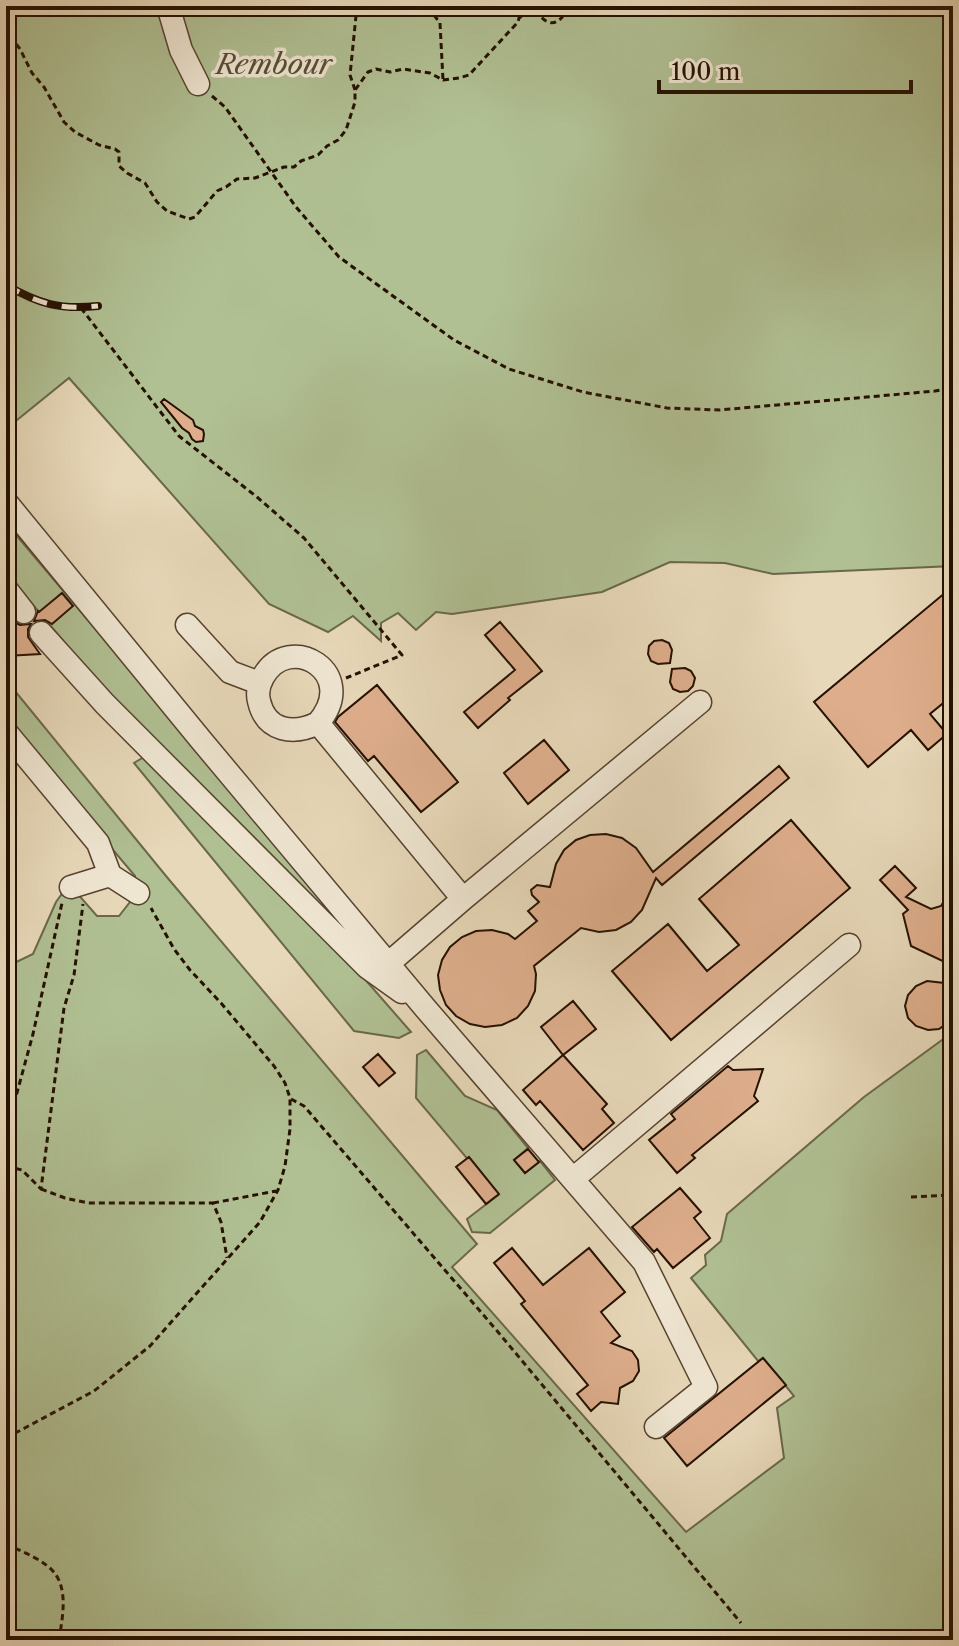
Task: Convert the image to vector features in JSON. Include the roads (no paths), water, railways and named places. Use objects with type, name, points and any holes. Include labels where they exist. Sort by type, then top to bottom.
[{"type":"lane","points":[[168,6],[181,50],[198,84]]},
{"type":"lane","points":[[6,502],[426,1009],[644,1262],[706,1387],[656,1427]]},
{"type":"lane","points":[[6,589],[24,612]]},
{"type":"lane","points":[[187,625],[230,672],[259,683]]},
{"type":"lane","points":[[41,633],[105,704],[367,967],[426,1009]]},
{"type":"lane","points":[[295,656],[311,660],[324,670],[331,684],[332,698],[328,712],[318,723],[304,730],[288,730],[274,724],[263,713],[258,698],[259,683],[267,669],[280,660],[295,656]]},
{"type":"lane","points":[[389,963],[700,702]]},
{"type":"lane","points":[[318,723],[463,899]]},
{"type":"lane","points":[[6,732],[98,843],[110,875],[138,893]]},
{"type":"lane","points":[[78,885],[110,875]]},
{"type":"lane","points":[[573,1179],[849,945]]},
{"type":"railway","points":[[6,285],[50,304],[98,306]]},
{"type":"park label","name":"Rembour","points":[[274,64]]}]
